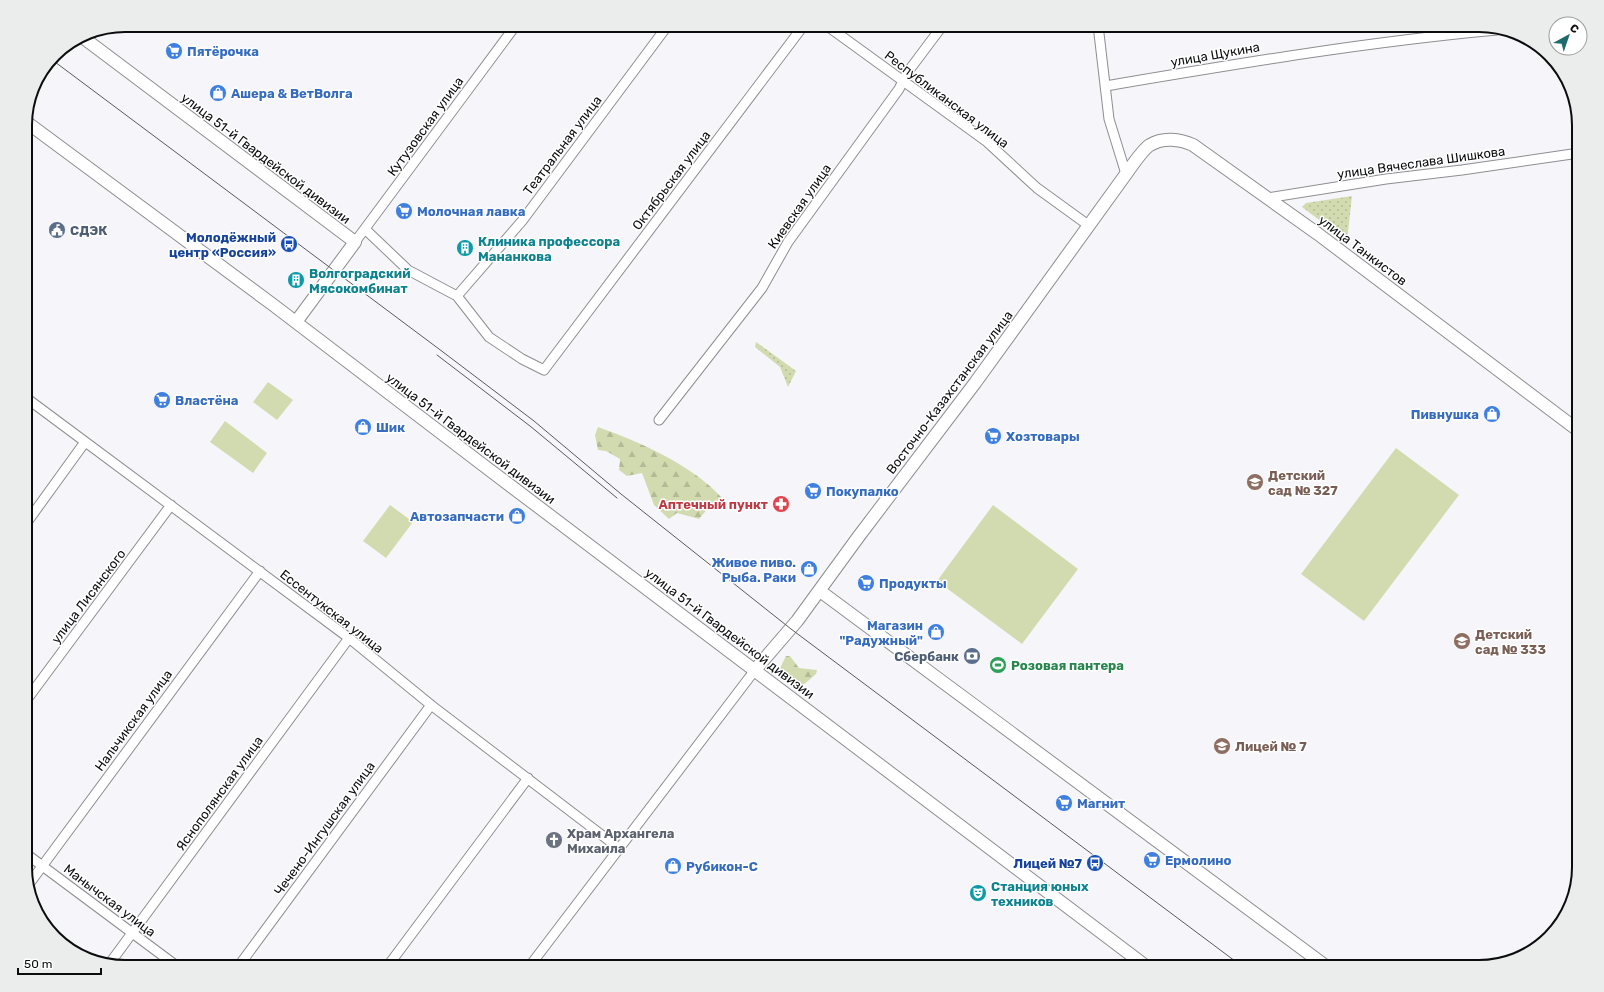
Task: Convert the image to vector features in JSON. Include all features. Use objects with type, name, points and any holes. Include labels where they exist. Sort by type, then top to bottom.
[{"type":"main road","name":"улица 51-й Гвардейской дивизии","points":[[87,40],[355,242],[296,322]]},
{"type":"main road","name":"улица 51-й Гвардейской дивизии","points":[[32,126],[296,322],[1139,960]]},
{"type":"main road","name":"улица Танкистов","points":[[1126,174],[1150,145],[1161,141],[1183,141],[1193,145],[1318,234],[1572,426]]},
{"type":"main road","name":"Восточно-Казахстанская улица","points":[[755,670],[788,632],[820,591],[859,536],[975,383],[1126,174]]},
{"type":"main road","points":[[820,591],[1318,960]]},
{"type":"street","name":"Кутузовская улица","points":[[355,242],[511,32]]},
{"type":"street","name":"Театральная улица","points":[[457,296],[522,221],[663,32]]},
{"type":"street","name":"Октябрьская улица","points":[[457,296],[489,337],[522,359],[544,370],[799,32]]},
{"type":"street","name":"Республиканская улица","points":[[836,32],[986,142],[1037,188],[1088,225]]},
{"type":"street","name":"Киевская улица","points":[[659,420],[762,288],[788,242],[904,82],[907,73],[938,32]]},
{"type":"street","points":[[1099,32],[1109,119],[1126,174]]},
{"type":"street","name":"улица Щукина","points":[[1105,86],[1277,57],[1477,32]]},
{"type":"street","name":"улица Вячеслава Шишкова","points":[[1267,198],[1386,179],[1572,154]]},
{"type":"street","points":[[365,229],[408,270],[457,296]]},
{"type":"street","name":"Ессентукская улица","points":[[32,402],[349,638],[431,705],[620,849]]},
{"type":"street","points":[[32,515],[85,442]]},
{"type":"street","name":"улица Лисянского","points":[[32,693],[171,505]]},
{"type":"street","name":"Нальчикская улица","points":[[33,878],[260,571]]},
{"type":"street","name":"Яснополянская улица","points":[[113,959],[349,638]]},
{"type":"street","name":"Восточно-Казахстанская улица","points":[[534,960],[755,670]]},
{"type":"street","name":"Чечено-Ингушская улица","points":[[243,960],[431,705]]},
{"type":"street","points":[[392,960],[528,778]]},
{"type":"street","name":"Манычская улица","points":[[32,859],[169,960]]},
{"type":"green space","points":[[1352,196],[1347,241],[1302,207],[1306,203]]},
{"type":"green space","points":[[756,342],[796,371],[788,387],[780,367],[755,347]]},
{"type":"green space","points":[[268,382],[293,400],[277,420],[253,402]]},
{"type":"green space","points":[[225,421],[267,453],[253,473],[210,442]]},
{"type":"green space","points":[[598,427],[648,447],[681,465],[710,486],[722,498],[709,507],[699,519],[677,513],[669,519],[654,505],[642,473],[627,476],[619,470],[620,459],[606,451],[598,450],[595,435]]},
{"type":"green space","points":[[1396,448],[1459,495],[1364,621],[1301,574]]},
{"type":"green space","points":[[390,505],[413,522],[386,558],[363,541]]},
{"type":"green space","points":[[993,505],[1078,569],[1022,644],[937,581]]},
{"type":"green space","points":[[786,656],[790,656],[799,668],[817,670],[816,674],[801,687],[779,670]]},
{"type":"tram line","points":[[56,63],[534,421],[621,494],[791,629],[1234,960]]},
{"type":"tram line","points":[[437,355],[530,426],[617,498]]},
{"type":"place","name":"Пятёрочка","points":[[174,51]]},
{"type":"place","name":"Ашера & ВетВолга","points":[[218,93]]},
{"type":"place","name":"Молочная лавка","points":[[404,211]]},
{"type":"place","name":"СДЭК","points":[[57,230]]},
{"type":"place","name":"Молодёжный центр «Россия»","points":[[289,244]]},
{"type":"place","name":"Клиника профессора Мананкова","points":[[465,248]]},
{"type":"place","name":"Волгоградский Мясокомбинат","points":[[296,280]]},
{"type":"place","name":"Властёна","points":[[162,400]]},
{"type":"place","name":"Пивнушка","points":[[1492,414]]},
{"type":"place","name":"Шик","points":[[363,427]]},
{"type":"place","name":"Хозтовары","points":[[993,436]]},
{"type":"place","name":"Детский сад № 327","points":[[1255,482]]},
{"type":"place","name":"Покупалко","points":[[813,491]]},
{"type":"place","name":"Аптечный пункт","points":[[781,504]]},
{"type":"place","name":"Автозапчасти","points":[[517,516]]},
{"type":"place","name":"Живое пиво. Рыба. Раки","points":[[809,569]]},
{"type":"place","name":"Продукты","points":[[866,583]]},
{"type":"place","name":"Магазин \"Радужный\"","points":[[936,632]]},
{"type":"place","name":"Детский сад № 333","points":[[1462,641]]},
{"type":"place","name":"Сбербанк","points":[[972,656]]},
{"type":"place","name":"Розовая пантера","points":[[998,665]]},
{"type":"place","name":"Лицей № 7","points":[[1222,746]]},
{"type":"place","name":"Магнит","points":[[1064,803]]},
{"type":"place","name":"Храм Архангела Михаила","points":[[554,840]]},
{"type":"place","name":"Ермолино","points":[[1152,860]]},
{"type":"place","name":"Лицей №7","points":[[1095,863]]},
{"type":"place","name":"Рубикон-С","points":[[673,866]]},
{"type":"place","name":"Станция юных техников","points":[[978,893]]}]
